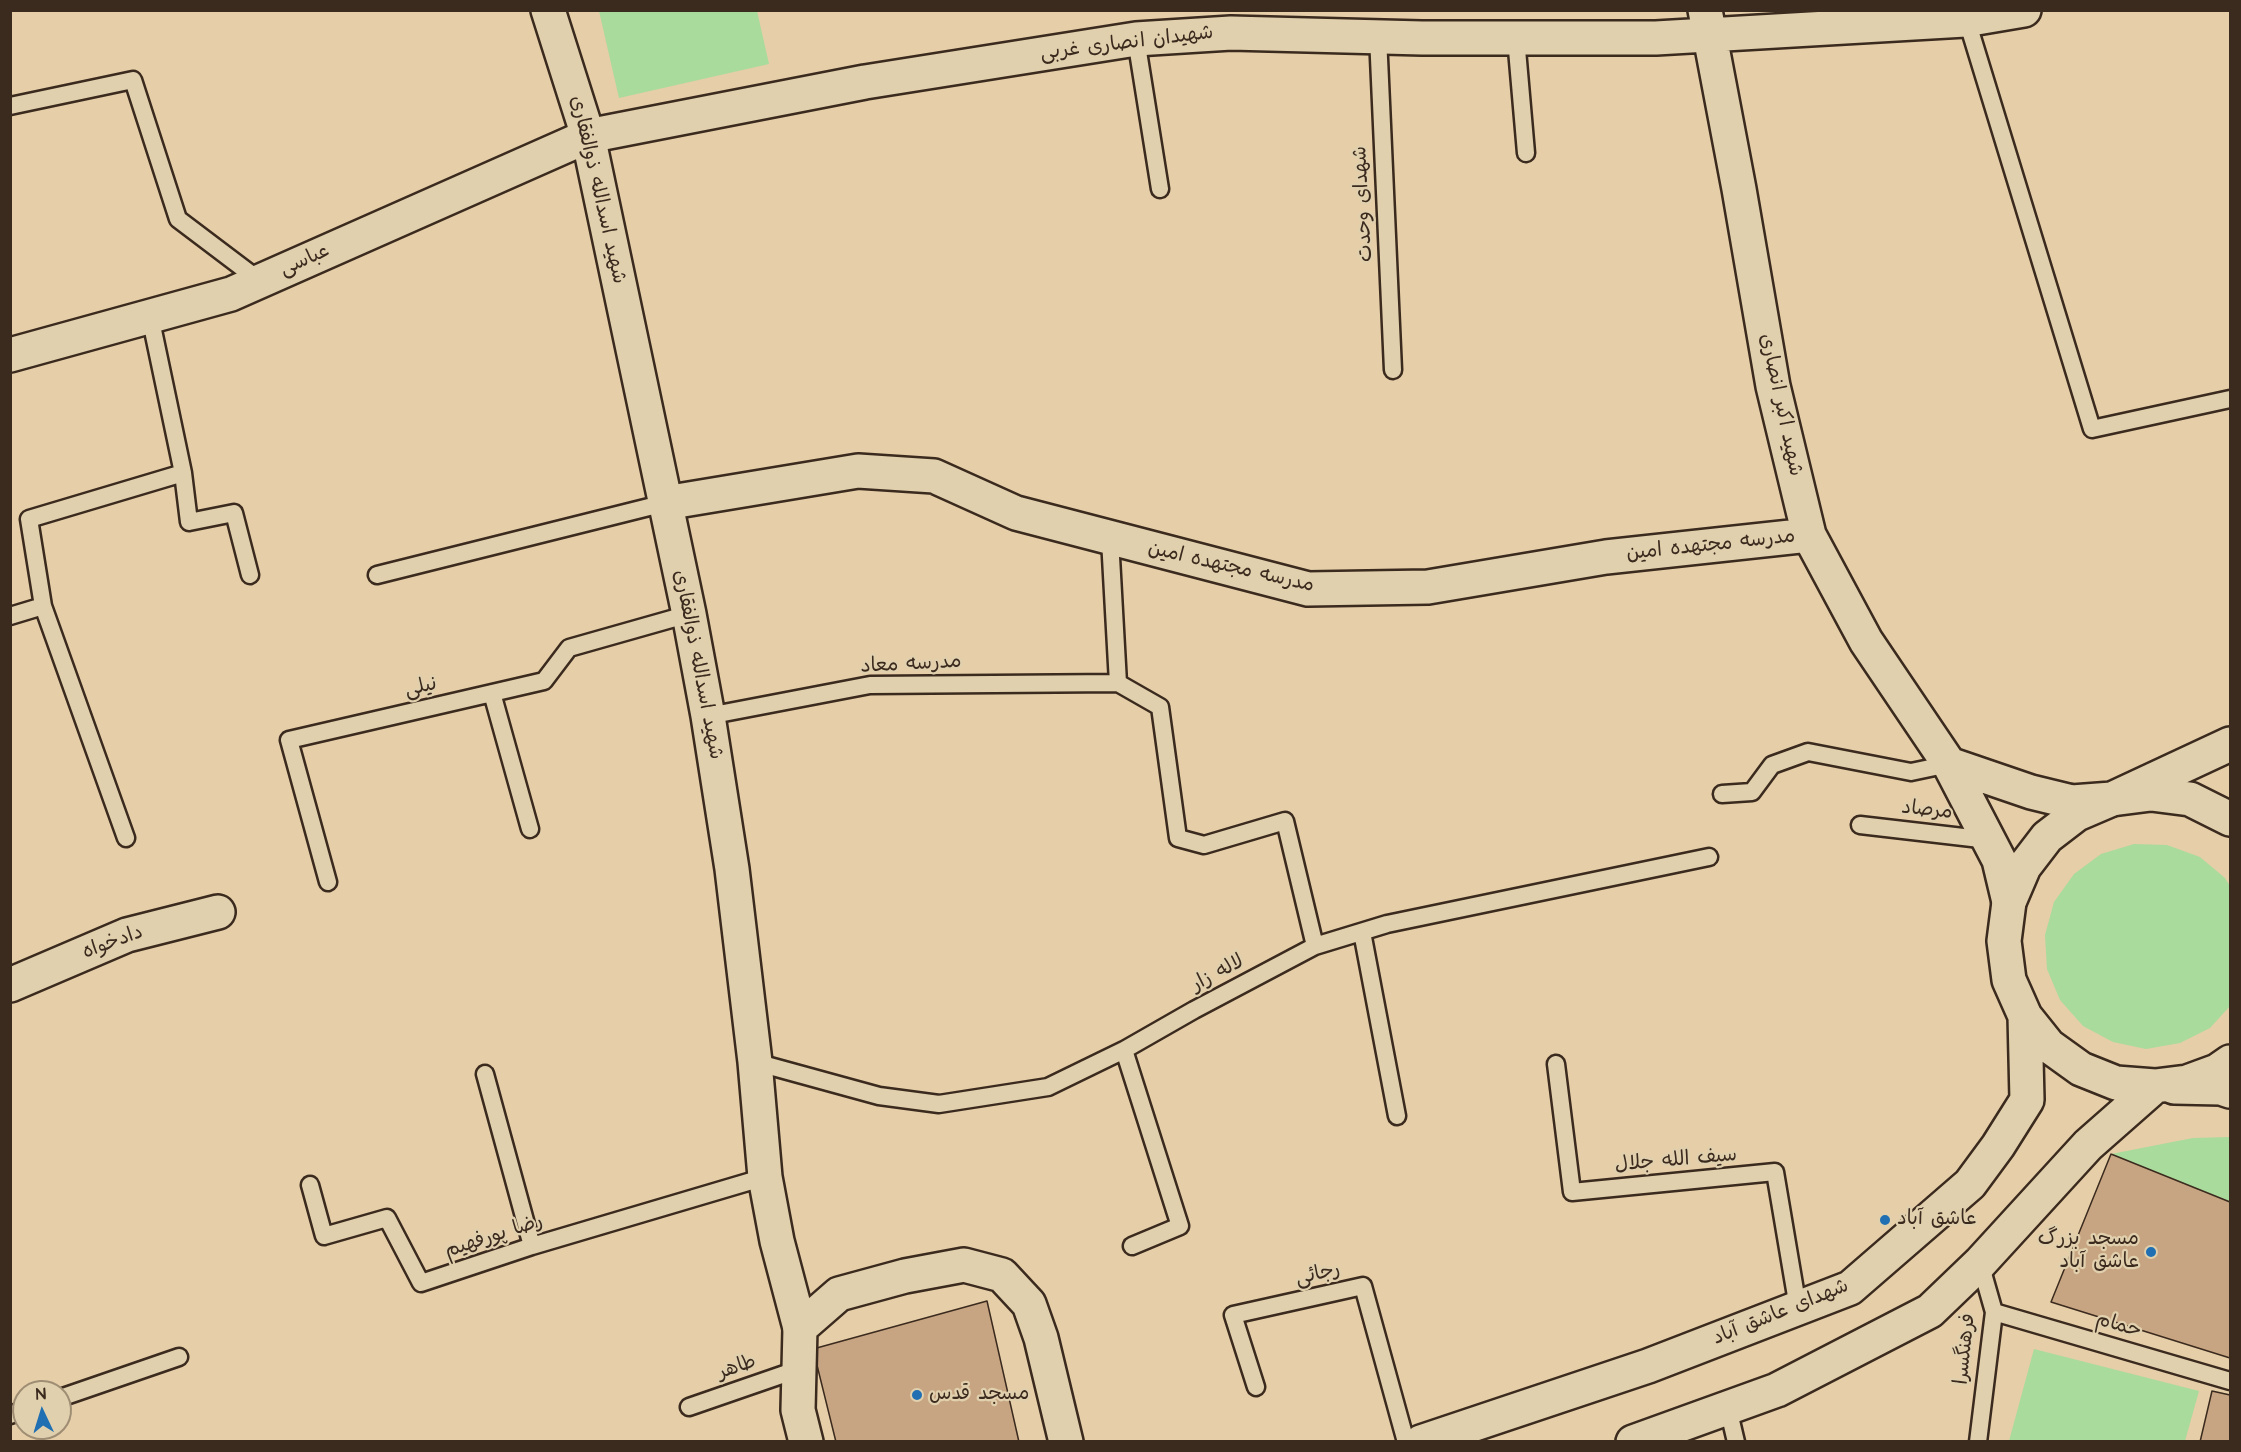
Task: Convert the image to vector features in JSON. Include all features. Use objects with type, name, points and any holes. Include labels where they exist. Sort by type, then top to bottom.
[{"type":"street","name":"شهید اسدالله ذوالفقاری","points":[[548,10],[588,136],[689,614],[708,716],[732,869],[755,1062],[765,1177],[777,1241],[800,1328],[799,1426],[806,1442]]},
{"type":"street","name":"شهیدان انصاری غربی","points":[[588,136],[865,82],[1136,39],[1231,33],[1516,38],[1707,23],[1965,15],[2024,10]]},
{"type":"street","name":"شهید اکبر انصاری","points":[[1707,23],[1773,386],[1809,535],[1866,642],[1949,764],[1999,860],[2009,902]]},
{"type":"street","name":"عباسی","points":[[10,356],[231,294],[588,136]]},
{"type":"street","name":"مدرسه مجتهده امین","points":[[665,503],[858,471],[934,476],[1016,513],[1308,589],[1428,587],[1606,557],[1809,535]]},
{"type":"street","points":[[2230,744],[2077,814],[2047,837],[2024,867],[2009,902],[2004,941],[2009,980],[2025,1016],[2049,1046],[2081,1069],[2116,1083],[2220,1088],[2230,1091]]},
{"type":"street","points":[[1949,764],[2031,792],[2072,802],[2151,794],[2190,799],[2230,819]]},
{"type":"street","name":"دادخواه","points":[[10,985],[127,935],[218,912]]},
{"type":"street","name":"شهدای عاشق آباد","points":[[1422,1442],[1648,1366],[1850,1288],[1970,1184],[1998,1146],[2027,1100],[2025,1016]]},
{"type":"street","points":[[1633,1442],[1777,1390],[1930,1311],[1980,1263],[2088,1145],[2155,1086],[2187,1082],[2217,1071],[2230,1062]]},
{"type":"street","points":[[800,1328],[839,1294],[905,1276],[964,1265],[1002,1275],[1029,1304],[1069,1438]]},
{"type":"lane","points":[[1965,15],[2092,429],[2230,399]]},
{"type":"lane","name":"شهدای وحدت","points":[[1377,36],[1393,370]]},
{"type":"lane","points":[[1516,38],[1526,153]]},
{"type":"lane","points":[[1136,39],[1160,189]]},
{"type":"lane","points":[[10,106],[133,80],[178,219],[260,281]]},
{"type":"lane","points":[[150,316],[183,473],[189,522],[234,513],[250,575]]},
{"type":"lane","points":[[126,838],[43,606],[29,519],[183,473]]},
{"type":"lane","points":[[377,575],[665,503]]},
{"type":"lane","points":[[1110,539],[1118,683],[1160,707],[1178,838],[1204,845],[1285,821],[1316,946]]},
{"type":"lane","points":[[10,616],[43,606]]},
{"type":"lane","name":"نیلی","points":[[328,882],[289,740],[544,681],[569,648],[689,614]]},
{"type":"lane","name":"مدرسه معاد","points":[[708,716],[870,685],[1118,683]]},
{"type":"lane","points":[[492,693],[530,829]]},
{"type":"lane","points":[[1722,794],[1752,792],[1773,765],[1808,752],[1911,772],[1949,764]]},
{"type":"lane","name":"مرصاد","points":[[1860,825],[1989,840]]},
{"type":"lane","name":"لاله زار","points":[[755,1062],[879,1096],[939,1104],[1048,1087],[1124,1050],[1194,1010],[1316,946],[1387,924],[1709,857]]},
{"type":"lane","points":[[1362,932],[1397,1116]]},
{"type":"lane","points":[[1124,1050],[1180,1226],[1132,1246]]},
{"type":"lane","name":"سیف الله جلال","points":[[1556,1064],[1572,1192],[1775,1172],[1798,1308]]},
{"type":"lane","points":[[485,1074],[532,1246]]},
{"type":"lane","name":"رضا پورفهیم","points":[[310,1185],[324,1236],[387,1218],[421,1283],[532,1246],[765,1177]]},
{"type":"lane","name":"فرهنگسرا","points":[[1978,1442],[1994,1312],[1980,1263]]},
{"type":"lane","name":"رجائی","points":[[1256,1387],[1233,1315],[1363,1286],[1406,1442]]},
{"type":"lane","name":"حمام","points":[[1994,1312],[2230,1381]]},
{"type":"lane","points":[[72,1394],[179,1357]]},
{"type":"lane","name":"طاهر","points":[[689,1407],[799,1369]]},
{"type":"lane","points":[[1728,1408],[1736,1442]]},
{"type":"green space","points":[[599,11],[757,11],[769,64],[619,98]]},
{"type":"green space","points":[[2134,844],[2167,845],[2200,857],[2225,878],[2230,886],[2230,1006],[2210,1028],[2180,1043],[2146,1049],[2113,1042],[2083,1026],[2060,1000],[2047,969],[2045,935],[2054,902],[2074,874],[2101,854]]},
{"type":"green space","points":[[2230,1137],[2230,1202],[2111,1154],[2193,1138]]},
{"type":"green space","points":[[2034,1349],[2199,1391],[2185,1441],[2009,1441]]},
{"type":"building","name":"مسجد بزرگ عاشق آباد","points":[[2111,1154],[2230,1202],[2230,1358],[2051,1302]]},
{"type":"building","name":"مسجد قدس","points":[[987,1301],[1019,1442],[836,1442],[813,1349]]},
{"type":"building","points":[[2212,1391],[2230,1395],[2230,1442],[2200,1442]]},
{"type":"place","name":"عاشق آباد","points":[[1885,1220]]},
{"type":"place","name":"مسجد بزرگ عاشق آباد","points":[[2151,1252]]},
{"type":"place","name":"مسجد قدس","points":[[917,1395]]}]
